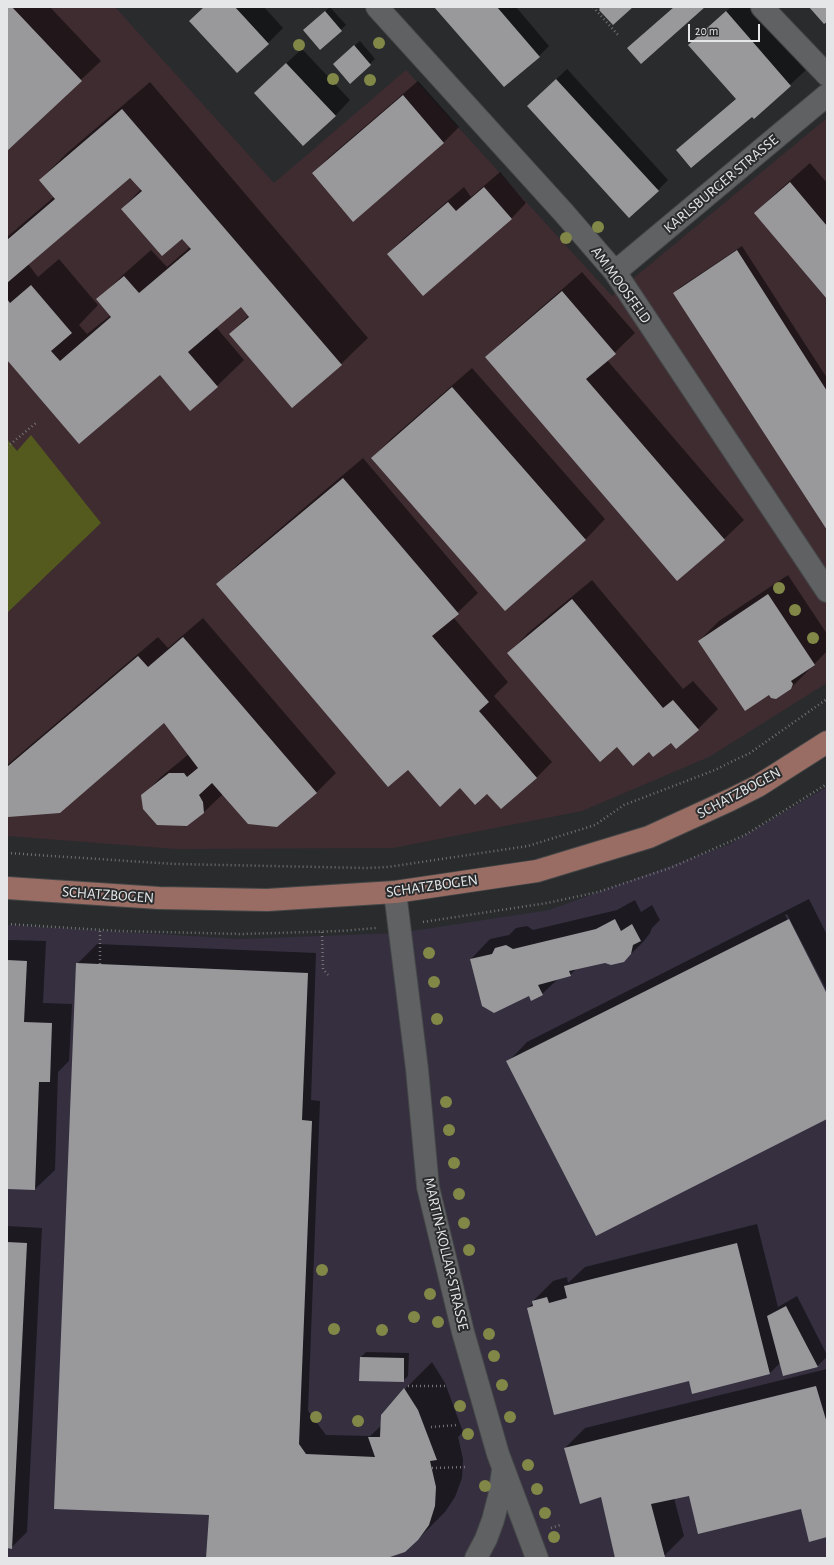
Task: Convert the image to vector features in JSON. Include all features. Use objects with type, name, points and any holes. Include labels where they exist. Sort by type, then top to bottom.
[{"type":"main road","name":"SCHATZBOGEN","points":[[7,888],[159,898],[267,900],[395,892],[537,871],[642,840],[758,786],[827,742]]},
{"type":"street","name":"AM MOOSFELD","points":[[378,7],[564,213],[615,272],[827,591]]},
{"type":"street","points":[[762,7],[827,75]]},
{"type":"street","name":"KARLSBURGER STRASSE","points":[[615,272],[827,95]]},
{"type":"street","name":"MARTIN-KOLLAR-STRASSE","points":[[395,892],[417,1069],[428,1187],[463,1332],[503,1467],[537,1558]]},
{"type":"street","points":[[476,1558],[486,1539],[493,1520],[499,1497],[503,1467]]},
{"type":"path","points":[[593,7],[619,36]]},
{"type":"path","points":[[7,447],[36,422]]},
{"type":"path","points":[[7,853],[174,864],[368,868],[388,867],[528,846],[595,825],[624,805],[715,770],[750,753],[827,700]]},
{"type":"path","points":[[100,930],[100,964]]},
{"type":"path","points":[[322,932],[323,969],[328,975]]},
{"type":"path","points":[[408,1386],[445,1386]]},
{"type":"path","points":[[431,1427],[457,1425]]},
{"type":"path","points":[[432,1468],[468,1467]]},
{"type":"shaded area","points":[[7,7],[115,7],[274,183],[406,70],[612,296],[827,118],[827,683],[709,757],[582,811],[393,848],[176,849],[7,836]]},
{"type":"shaded area","points":[[827,787],[827,1558],[7,1558],[7,925],[241,939],[399,933],[549,910],[728,845]]},
{"type":"green space","points":[[31,435],[101,523],[7,613],[7,439],[17,451]]},
{"type":"building","points":[[7,7],[12,7],[82,81],[7,151]]},
{"type":"building","points":[[204,7],[235,7],[269,44],[237,73],[189,21]]},
{"type":"building","points":[[434,7],[497,7],[540,57],[504,87]]},
{"type":"building","points":[[598,7],[633,7],[613,25]]},
{"type":"building","points":[[674,7],[705,7],[641,64],[627,48]]},
{"type":"building","points":[[809,7],[827,7],[827,22],[824,24]]},
{"type":"building","points":[[325,11],[342,31],[320,50],[303,30]]},
{"type":"building","points":[[726,11],[791,86],[754,119],[752,117],[691,168],[676,150],[736,99],[688,45]]},
{"type":"building","points":[[354,45],[371,65],[350,84],[333,64]]},
{"type":"building","points":[[286,63],[336,116],[303,146],[254,93]]},
{"type":"building","points":[[556,79],[659,191],[629,218],[527,106]]},
{"type":"building","points":[[403,95],[444,143],[353,222],[312,173]]},
{"type":"building","points":[[122,109],[342,365],[292,408],[229,334],[249,317],[241,307],[188,352],[218,387],[190,411],[160,375],[79,444],[7,360],[7,299],[10,303],[31,285],[72,333],[51,351],[60,361],[111,317],[96,299],[124,276],[139,293],[191,249],[182,239],[162,256],[121,209],[142,191],[130,178],[7,283],[7,240],[55,199],[39,180]]},
{"type":"building","points":[[790,182],[827,226],[827,299],[754,213]]},
{"type":"building","points":[[484,187],[512,219],[423,296],[387,254],[448,202],[456,211]]},
{"type":"building","points":[[737,250],[827,391],[827,530],[673,293]]},
{"type":"building","points":[[562,291],[616,354],[586,379],[725,540],[677,581],[485,357]]},
{"type":"building","points":[[452,387],[586,540],[505,611],[371,458]]},
{"type":"building","points":[[343,478],[459,614],[432,636],[489,702],[479,711],[537,778],[501,809],[487,794],[475,805],[460,788],[440,807],[408,770],[388,787],[216,584]]},
{"type":"building","points":[[768,594],[815,665],[791,681],[793,684],[791,689],[776,699],[771,698],[769,695],[745,711],[698,641]]},
{"type":"building","points":[[572,599],[663,708],[673,700],[699,730],[676,749],[671,743],[653,757],[649,752],[633,766],[617,747],[600,762],[507,653]]},
{"type":"building","points":[[183,637],[317,793],[277,827],[248,824],[212,783],[199,795],[203,802],[204,813],[187,826],[157,825],[143,809],[141,795],[169,773],[184,773],[187,777],[198,768],[164,723],[60,813],[8,817],[7,767],[138,656],[148,667]]},
{"type":"building","points":[[615,919],[621,931],[632,924],[641,941],[633,945],[631,954],[624,962],[611,965],[605,963],[569,971],[571,976],[538,985],[543,995],[531,1001],[529,996],[494,1013],[482,1006],[470,959],[492,954],[495,948],[506,945],[513,949],[596,929]]},
{"type":"building","points":[[789,919],[827,994],[827,1119],[596,1236],[506,1061]]},
{"type":"building","points":[[7,960],[27,961],[24,1022],[52,1023],[50,1082],[39,1082],[35,1190],[7,1189]]},
{"type":"building","points":[[76,963],[308,973],[302,1120],[312,1121],[299,1444],[306,1454],[375,1457],[368,1437],[380,1437],[381,1415],[404,1388],[418,1410],[437,1460],[430,1461],[436,1487],[435,1506],[429,1525],[418,1540],[405,1552],[387,1558],[206,1558],[209,1515],[54,1509]]},
{"type":"building","points":[[7,1242],[27,1243],[12,1549],[7,1548]]},
{"type":"building","points":[[737,1243],[770,1374],[692,1394],[689,1381],[554,1415],[527,1308],[533,1306],[532,1301],[547,1297],[549,1303],[567,1298],[564,1286]]},
{"type":"building","points":[[786,1306],[818,1367],[783,1376],[767,1316]]},
{"type":"building","points":[[360,1357],[404,1358],[404,1382],[359,1381]]},
{"type":"building","points":[[816,1386],[827,1423],[827,1537],[809,1542],[801,1509],[698,1534],[689,1496],[651,1504],[665,1557],[615,1558],[601,1497],[580,1504],[564,1448]]}]
